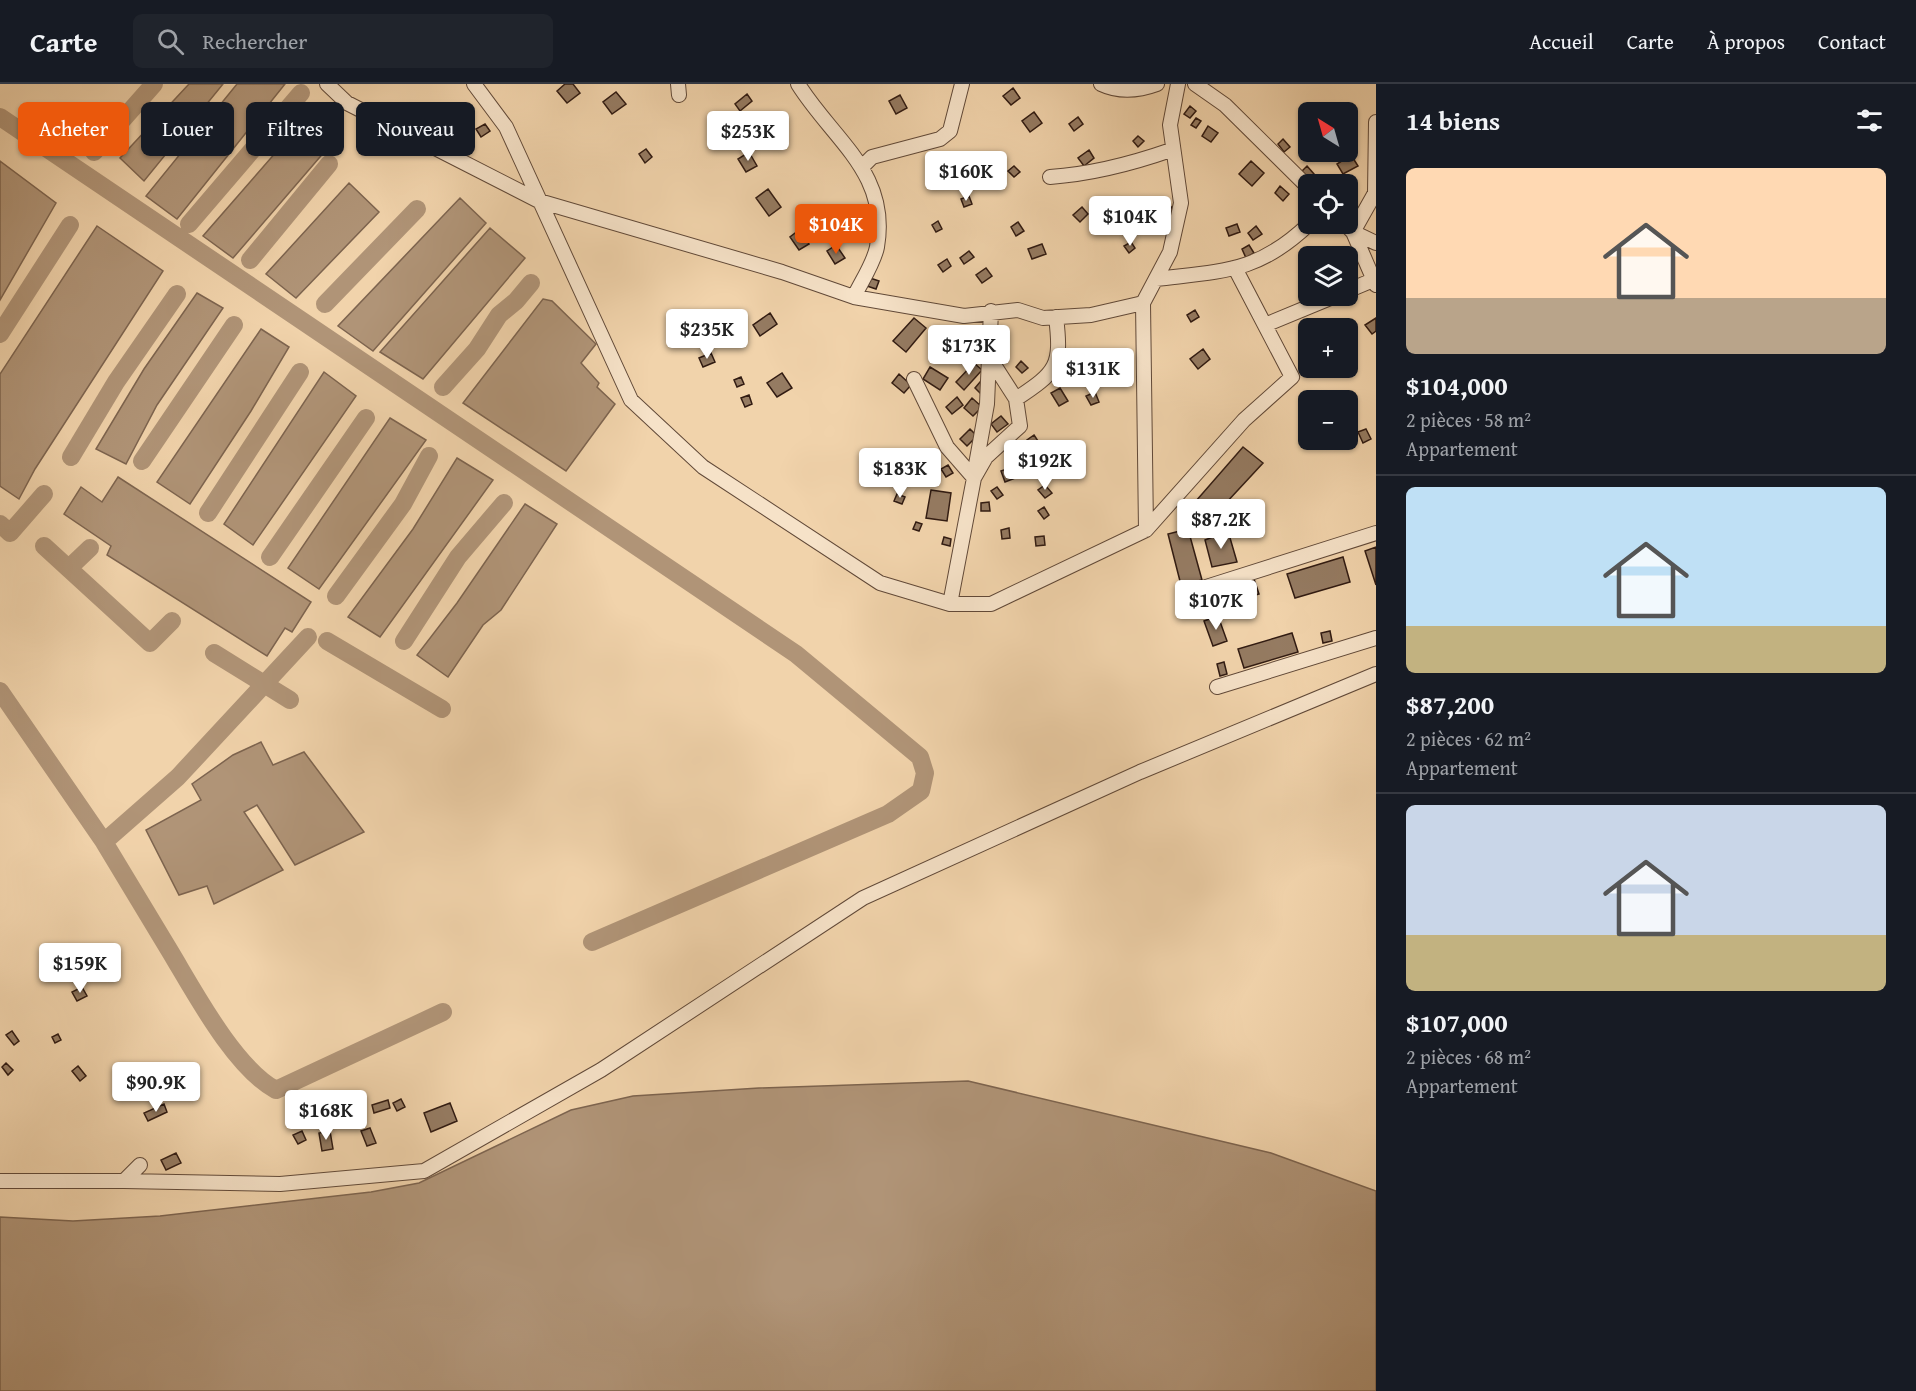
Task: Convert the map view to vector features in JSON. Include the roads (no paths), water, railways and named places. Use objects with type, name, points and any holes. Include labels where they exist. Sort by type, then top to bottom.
[{"type":"street","points":[[327,84],[347,103],[539,201],[782,272],[854,297],[964,316],[991,311],[1018,310],[1043,318],[1091,315],[1143,303]]},
{"type":"street","points":[[474,84],[506,127],[631,400],[703,467],[880,584],[950,604],[991,604],[1146,530],[1244,420],[1292,377],[1236,270]]},
{"type":"street","points":[[798,84],[872,182],[877,204],[877,248],[854,297]]},
{"type":"street","points":[[862,167],[872,157],[940,139],[950,130],[962,84]]},
{"type":"street","points":[[1101,84],[1115,90],[1144,89],[1157,84]]},
{"type":"street","points":[[1146,530],[1143,303],[1170,252],[1181,203],[1170,125],[1178,84]]},
{"type":"street","points":[[1195,84],[1225,105],[1298,177]]},
{"type":"street","points":[[1358,216],[1375,193],[1376,122]]},
{"type":"street","points":[[1050,177],[1075,175],[1131,164],[1172,150]]},
{"type":"street","points":[[1358,229],[1376,230]]},
{"type":"street","points":[[1156,279],[1236,270],[1268,256],[1298,233]]},
{"type":"street","points":[[1358,233],[1376,243]]},
{"type":"street","points":[[1352,234],[1375,282],[1358,287]]},
{"type":"street","points":[[1264,325],[1311,306]]},
{"type":"street","points":[[950,604],[987,404],[991,311]]},
{"type":"street","points":[[1016,399],[1044,381],[1057,361],[1060,349],[1056,317]]},
{"type":"street","points":[[974,478],[986,458],[1020,426],[1016,399],[989,357]]},
{"type":"street","points":[[914,379],[947,447],[974,478]]},
{"type":"street","points":[[1206,587],[1376,533]]},
{"type":"street","points":[[1217,687],[1376,638]]},
{"type":"street","points":[[0,1181],[280,1184],[424,1171],[602,1070],[863,898],[1140,772],[1376,674]]},
{"type":"street","points":[[124,1181],[140,1165]]},
{"type":"waterway","points":[[129,112],[154,84]]},
{"type":"waterway","points":[[189,224],[301,93]]},
{"type":"waterway","points":[[0,117],[796,654],[920,757],[925,773],[921,791],[888,814],[592,942]]},
{"type":"waterway","points":[[250,260],[329,164]]},
{"type":"waterway","points":[[325,304],[417,209]]},
{"type":"waterway","points":[[0,334],[70,225]]},
{"type":"waterway","points":[[443,387],[477,349],[499,315],[516,301],[531,283]]},
{"type":"waterway","points":[[71,457],[116,382],[177,294]]},
{"type":"waterway","points":[[142,461],[234,325]]},
{"type":"waterway","points":[[208,513],[300,372]]},
{"type":"waterway","points":[[270,557],[366,418]]},
{"type":"waterway","points":[[336,596],[403,504],[429,456]]},
{"type":"waterway","points":[[0,524],[10,533],[44,494]]},
{"type":"waterway","points":[[404,641],[458,557],[504,503]]},
{"type":"waterway","points":[[44,546],[150,643],[172,621]]},
{"type":"waterway","points":[[69,568],[90,548]]},
{"type":"waterway","points":[[0,691],[104,842],[178,777],[308,637]]},
{"type":"waterway","points":[[327,641],[442,709]]},
{"type":"waterway","points":[[214,653],[290,700]]},
{"type":"waterway","points":[[104,842],[217,1028],[246,1065],[276,1090],[443,1012]]}]
